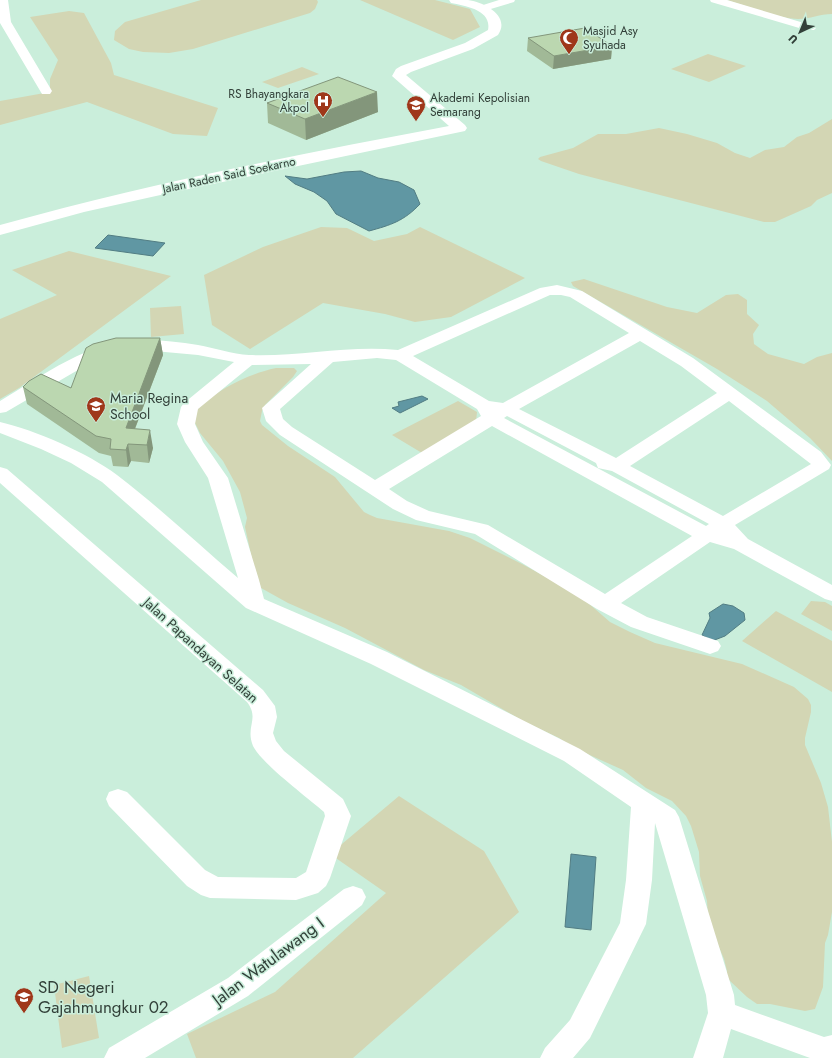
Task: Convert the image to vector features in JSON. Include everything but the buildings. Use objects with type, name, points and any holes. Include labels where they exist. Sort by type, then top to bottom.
[{"type":"street","points":[[3,0],[5,22],[46,91]]},
{"type":"street","points":[[455,0],[484,8],[510,0]]},
{"type":"street","points":[[715,0],[810,28]]},
{"type":"street","name":"Jalan Raden Said Soekarno","points":[[0,230],[70,210],[322,155],[460,128],[399,76],[401,72],[406,69],[469,46],[494,32],[495,23],[492,15],[484,8]]},
{"type":"street","points":[[400,355],[546,291],[558,289],[576,294],[687,362],[814,456],[827,472],[723,524],[605,604]]},
{"type":"street","points":[[375,489],[494,411],[640,334]]},
{"type":"street","points":[[0,408],[89,356],[116,348],[143,345],[198,350],[248,360],[329,357],[377,353],[400,355],[494,411],[599,477],[706,535],[741,544],[832,594]]},
{"type":"street","points":[[329,357],[271,408],[276,421],[286,431],[400,505],[423,516],[481,530],[605,604],[639,622],[710,646]]},
{"type":"street","points":[[248,360],[190,407],[186,424],[194,442],[218,478],[249,580],[254,603]]},
{"type":"street","points":[[617,466],[729,393]]},
{"type":"street","points":[[494,411],[617,466],[723,524],[741,544]]},
{"type":"street","points":[[0,427],[48,445],[78,459],[108,478],[254,603],[379,658],[572,755],[666,816],[720,995],[722,1012],[708,1058]]},
{"type":"street","points":[[599,477],[610,479],[619,476],[620,472],[617,466]]},
{"type":"street","name":"Jalan Papandayan Selatan","points":[[0,473],[255,696],[263,706],[265,717],[261,733],[265,745],[276,758],[334,806],[338,816],[317,878],[309,885],[296,889],[218,888],[210,887],[196,878],[118,799]]},
{"type":"street","points":[[555,1058],[580,1029],[633,924],[639,880],[644,802]]},
{"type":"street","name":"Jalan Watulawang I","points":[[119,1058],[238,987],[353,897]]},
{"type":"street","points":[[722,1012],[824,1050],[832,1048]]},
{"type":"green space","points":[[201,0],[317,0],[318,2],[315,9],[310,13],[193,49],[169,53],[143,52],[129,49],[114,40],[115,31],[125,22]]},
{"type":"green space","points":[[360,0],[435,0],[470,9],[480,27],[453,40]]},
{"type":"green space","points":[[727,0],[832,0],[832,14],[802,19],[780,17]]},
{"type":"green space","points":[[69,11],[84,13],[111,63],[114,75],[218,108],[207,136],[173,134],[87,102],[0,125],[0,101],[50,92],[50,79],[58,60],[30,17]]},
{"type":"green space","points":[[708,54],[746,66],[709,82],[671,69]]},
{"type":"green space","points":[[302,67],[319,74],[278,88],[262,82]]},
{"type":"green space","points":[[832,119],[832,193],[817,200],[811,206],[775,222],[764,222],[579,174],[538,159],[540,157],[573,148],[598,134],[626,134],[659,128],[687,134],[717,143],[735,153],[750,158],[765,150],[784,147],[797,137],[809,133]]},
{"type":"green space","points":[[321,227],[347,228],[374,241],[407,234],[420,227],[525,278],[451,317],[415,322],[385,314],[323,303],[250,349],[212,325],[204,275],[263,247]]},
{"type":"green space","points":[[69,251],[171,276],[19,388],[0,399],[0,319],[57,295],[12,270]]},
{"type":"green space","points":[[584,279],[667,307],[697,313],[726,295],[738,294],[747,300],[747,314],[759,325],[753,334],[754,344],[768,354],[804,364],[817,357],[832,353],[832,461],[810,438],[767,401],[717,369],[573,286],[571,282]]},
{"type":"green space","points":[[181,306],[184,334],[151,337],[150,308]]},
{"type":"green space","points":[[276,368],[294,368],[297,371],[265,405],[260,421],[262,425],[288,446],[335,477],[364,512],[377,518],[449,531],[470,538],[579,595],[610,622],[630,632],[655,643],[742,664],[794,687],[808,699],[811,705],[811,712],[805,738],[805,745],[821,783],[828,807],[832,842],[832,912],[825,943],[823,987],[815,1009],[805,1011],[770,1004],[757,1004],[729,980],[724,959],[712,931],[708,917],[707,901],[700,876],[699,852],[691,826],[686,816],[672,801],[646,788],[623,770],[574,748],[559,738],[523,721],[461,685],[424,670],[345,628],[288,603],[261,588],[252,559],[245,527],[247,518],[240,492],[223,461],[200,433],[194,421],[196,407],[215,394],[243,379]]},
{"type":"green space","points":[[458,401],[477,412],[476,422],[422,453],[392,435]]},
{"type":"green space","points":[[811,601],[825,602],[832,606],[832,631],[801,614]]},
{"type":"green space","points":[[776,611],[832,641],[832,692],[742,641]]},
{"type":"green space","points":[[399,796],[484,851],[519,912],[353,1058],[196,1058],[187,1034],[275,992],[386,893],[330,854]]},
{"type":"green space","points":[[89,976],[99,1038],[62,1048],[54,985]]},
{"type":"water","points":[[361,171],[378,178],[399,182],[414,190],[420,204],[408,215],[397,222],[369,231],[336,214],[327,201],[314,192],[295,184],[285,176],[307,179],[344,172]]},
{"type":"water","points":[[108,235],[165,243],[153,256],[95,248]]},
{"type":"water","points":[[422,396],[428,399],[400,413],[392,408],[399,406],[398,402]]},
{"type":"water","points":[[723,604],[733,606],[744,613],[745,620],[725,636],[712,641],[702,635],[710,618],[709,613]]},
{"type":"water","points":[[571,854],[596,857],[591,930],[565,927]]},
{"type":"place","name":"Masjid Asy Syuhada","points":[[569,55]]},
{"type":"place","name":"RS Bhayangkara Akpol","points":[[323,118]]},
{"type":"place","name":"Akademi Kepolisian Semarang","points":[[416,122]]},
{"type":"place","name":"Maria Regina School","points":[[96,423]]},
{"type":"place","name":"SD Negeri Gajahmungkur 02","points":[[24,1014]]}]
